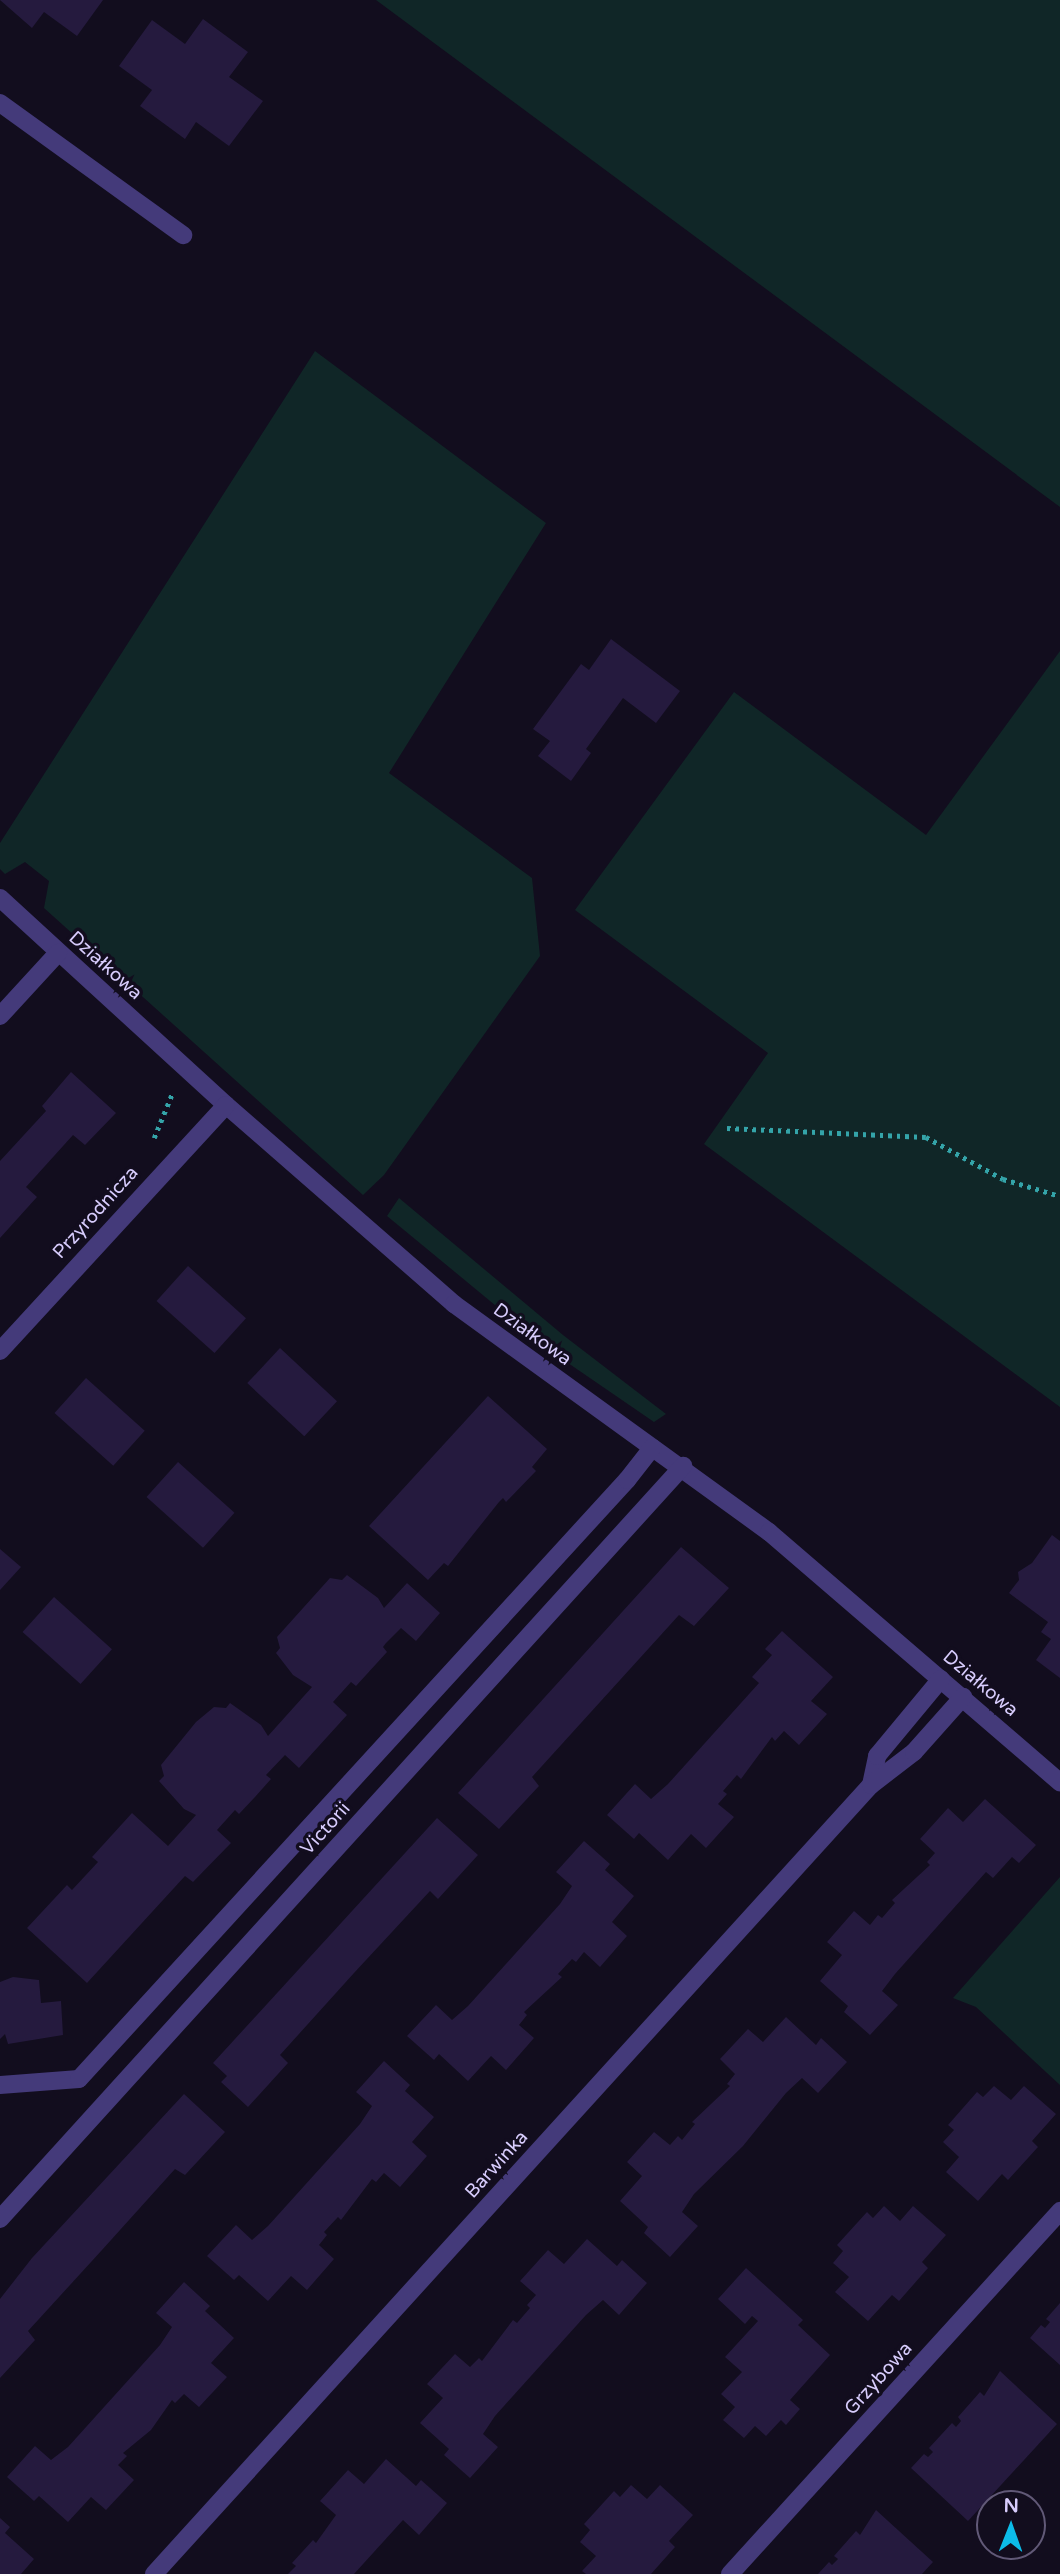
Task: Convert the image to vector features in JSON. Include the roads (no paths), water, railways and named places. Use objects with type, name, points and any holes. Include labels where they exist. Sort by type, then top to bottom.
[{"type":"street","points":[[0,103],[183,235]]},
{"type":"street","name":"Działkowa","points":[[0,898],[226,1105],[454,1304],[652,1448],[683,1466],[782,1543],[1060,1782]]},
{"type":"street","points":[[0,1016],[58,953]]},
{"type":"street","name":"Przyrodnicza","points":[[0,1351],[226,1105]]},
{"type":"street","name":"Victorii","points":[[0,2085],[79,2079],[627,1480],[652,1448]]},
{"type":"street","name":"Victorii","points":[[0,2219],[683,1466]]},
{"type":"street","name":"Barwinka","points":[[871,1785],[877,1756],[942,1679]]},
{"type":"street","name":"Barwinka","points":[[154,2574],[871,1785],[915,1752],[963,1697]]},
{"type":"street","name":"Grzybowa","points":[[730,2574],[1060,2211]]}]
